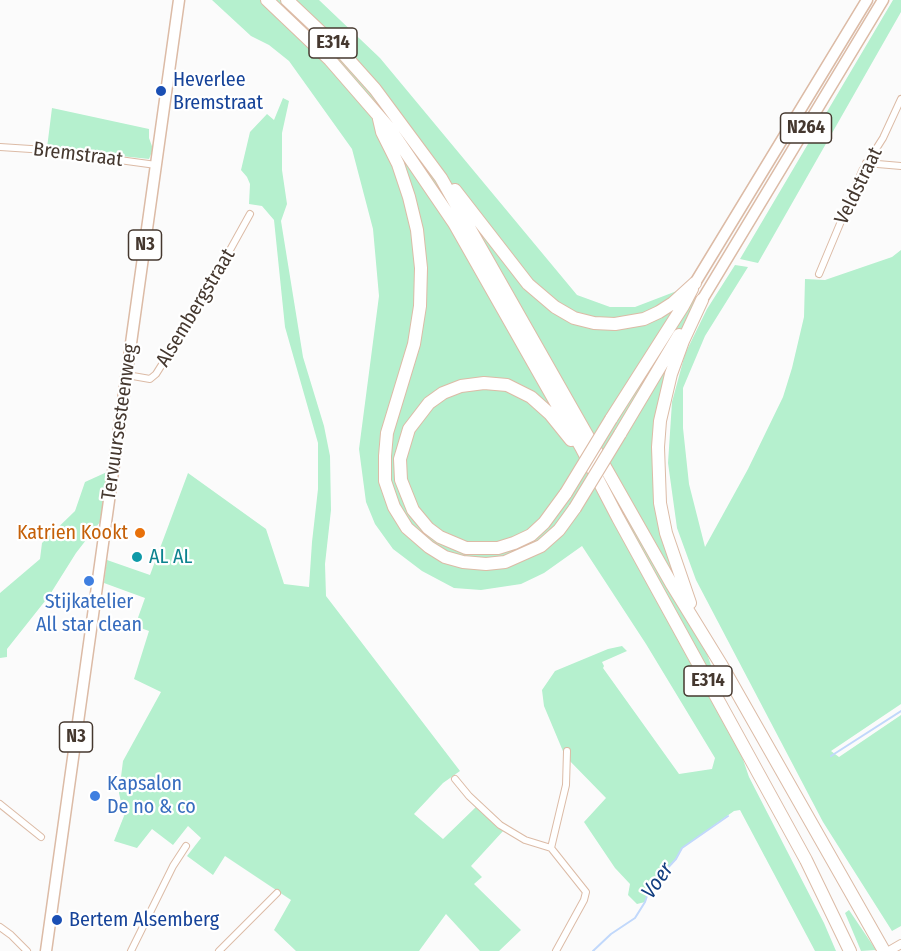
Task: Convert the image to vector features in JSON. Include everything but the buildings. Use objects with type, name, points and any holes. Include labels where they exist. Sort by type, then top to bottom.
[{"type":"highway","name":"E314","points":[[267,0],[330,60],[378,115],[404,148],[454,224],[581,447],[806,860],[850,951]]},
{"type":"highway","name":"E314","points":[[287,0],[340,50],[375,89],[441,178],[671,583],[696,621],[884,951]]},
{"type":"highway","points":[[378,115],[382,132],[398,164],[409,197],[417,230],[421,268],[420,306],[414,344],[387,433],[384,456],[385,481],[394,507],[407,528],[445,557],[486,564],[505,562],[541,546],[559,530],[575,508],[702,300]]},
{"type":"highway","points":[[441,178],[451,184],[528,284],[555,307],[574,318],[594,323],[615,324],[644,319],[674,303],[695,283]]},
{"type":"highway","points":[[581,447],[569,439],[550,414],[531,397],[507,385],[484,383],[461,386],[443,393],[429,403],[409,429],[400,459],[401,480],[413,510],[428,528],[440,537],[466,548],[498,548],[531,535],[544,523],[566,493],[683,306],[695,283]]},
{"type":"highway","points":[[696,621],[666,533],[660,503],[658,447],[660,421],[672,374],[683,341],[702,300]]},
{"type":"main road","name":"Tervuursesteenweg","points":[[46,951],[179,0]]},
{"type":"main road","name":"N264","points":[[695,283],[867,0]]},
{"type":"main road","name":"N264","points":[[702,300],[883,0]]},
{"type":"street","name":"Veldstraat","points":[[819,274],[866,163],[884,138],[901,99]]},
{"type":"street","name":"Bremstraat","points":[[0,147],[46,150],[156,165]]},
{"type":"street","points":[[866,163],[901,166]]},
{"type":"street","name":"Alsembergstraat","points":[[127,375],[150,379],[156,374],[200,304],[250,214]]},
{"type":"street","points":[[551,848],[566,785],[567,751]]},
{"type":"street","points":[[455,779],[469,796],[500,825],[525,840],[551,848],[586,892],[584,900],[555,951]]},
{"type":"street","points":[[0,804],[41,837]]},
{"type":"street","points":[[131,951],[173,866],[186,846]]},
{"type":"street","points":[[219,951],[277,893]]},
{"type":"street","points":[[0,927],[27,951]]},
{"type":"street","points":[[889,951],[901,944]]},
{"type":"green space","points":[[212,0],[319,0],[380,58],[577,295],[610,307],[635,307],[682,289],[699,298],[656,418],[666,533],[749,777],[836,951],[815,951],[740,810],[734,811],[682,848],[676,859],[650,887],[645,902],[637,904],[628,895],[630,884],[615,868],[584,822],[606,798],[565,756],[544,706],[542,690],[555,671],[608,649],[622,646],[627,651],[602,662],[603,668],[679,774],[712,769],[715,758],[646,644],[582,546],[544,573],[521,584],[481,590],[454,588],[422,571],[393,549],[375,524],[366,502],[359,449],[379,296],[373,229],[352,149],[289,61],[269,45],[251,36]]},
{"type":"green space","points":[[893,0],[901,0],[901,12],[758,263],[740,259]]},
{"type":"green space","points":[[283,98],[289,101],[282,133],[282,170],[287,204],[281,221],[303,357],[324,426],[330,456],[331,510],[325,564],[326,596],[460,771],[443,783],[414,814],[443,839],[477,806],[504,830],[471,866],[482,877],[474,884],[521,930],[499,951],[480,951],[446,914],[419,951],[296,951],[274,930],[291,900],[225,856],[213,875],[187,856],[201,838],[188,826],[173,845],[152,829],[137,848],[114,841],[124,816],[119,793],[123,761],[161,692],[134,679],[149,631],[135,626],[145,598],[104,583],[107,560],[150,575],[188,473],[266,529],[284,584],[309,587],[318,489],[318,443],[285,327],[274,220],[262,206],[249,204],[250,184],[241,170],[250,132],[267,114],[274,120]]},
{"type":"green space","points":[[52,108],[149,129],[153,149],[149,159],[47,148]]},
{"type":"green space","points":[[901,250],[901,704],[831,751],[839,757],[901,715],[901,926],[892,931],[823,822],[696,580],[677,528],[668,463],[672,402],[685,354],[707,309],[735,265],[748,267],[705,336],[683,388],[683,428],[689,484],[705,547],[748,469],[783,397],[804,317],[805,279],[825,280],[892,257]]},
{"type":"green space","points":[[107,472],[100,522],[76,553],[49,596],[7,649],[7,657],[0,658],[0,593],[40,559],[42,543],[75,511],[85,482]]},
{"type":"green space","points":[[849,910],[876,950],[861,951],[845,913]]},
{"type":"waterway","name":"Voer","points":[[831,756],[901,711]]},
{"type":"waterway","name":"Voer","points":[[593,951],[611,934],[635,918],[645,902],[650,887],[676,859],[682,848],[728,816]]},
{"type":"place","name":"Heverlee Bremstraat","points":[[161,91]]},
{"type":"place","name":"Katrien Kookt","points":[[140,533]]},
{"type":"place","name":"AL AL","points":[[137,557]]},
{"type":"place","name":"Stijkatelier All star clean","points":[[89,581]]},
{"type":"place","name":"Kapsalon De no & co","points":[[95,796]]},
{"type":"place","name":"Bertem Alsemberg","points":[[57,920]]}]
